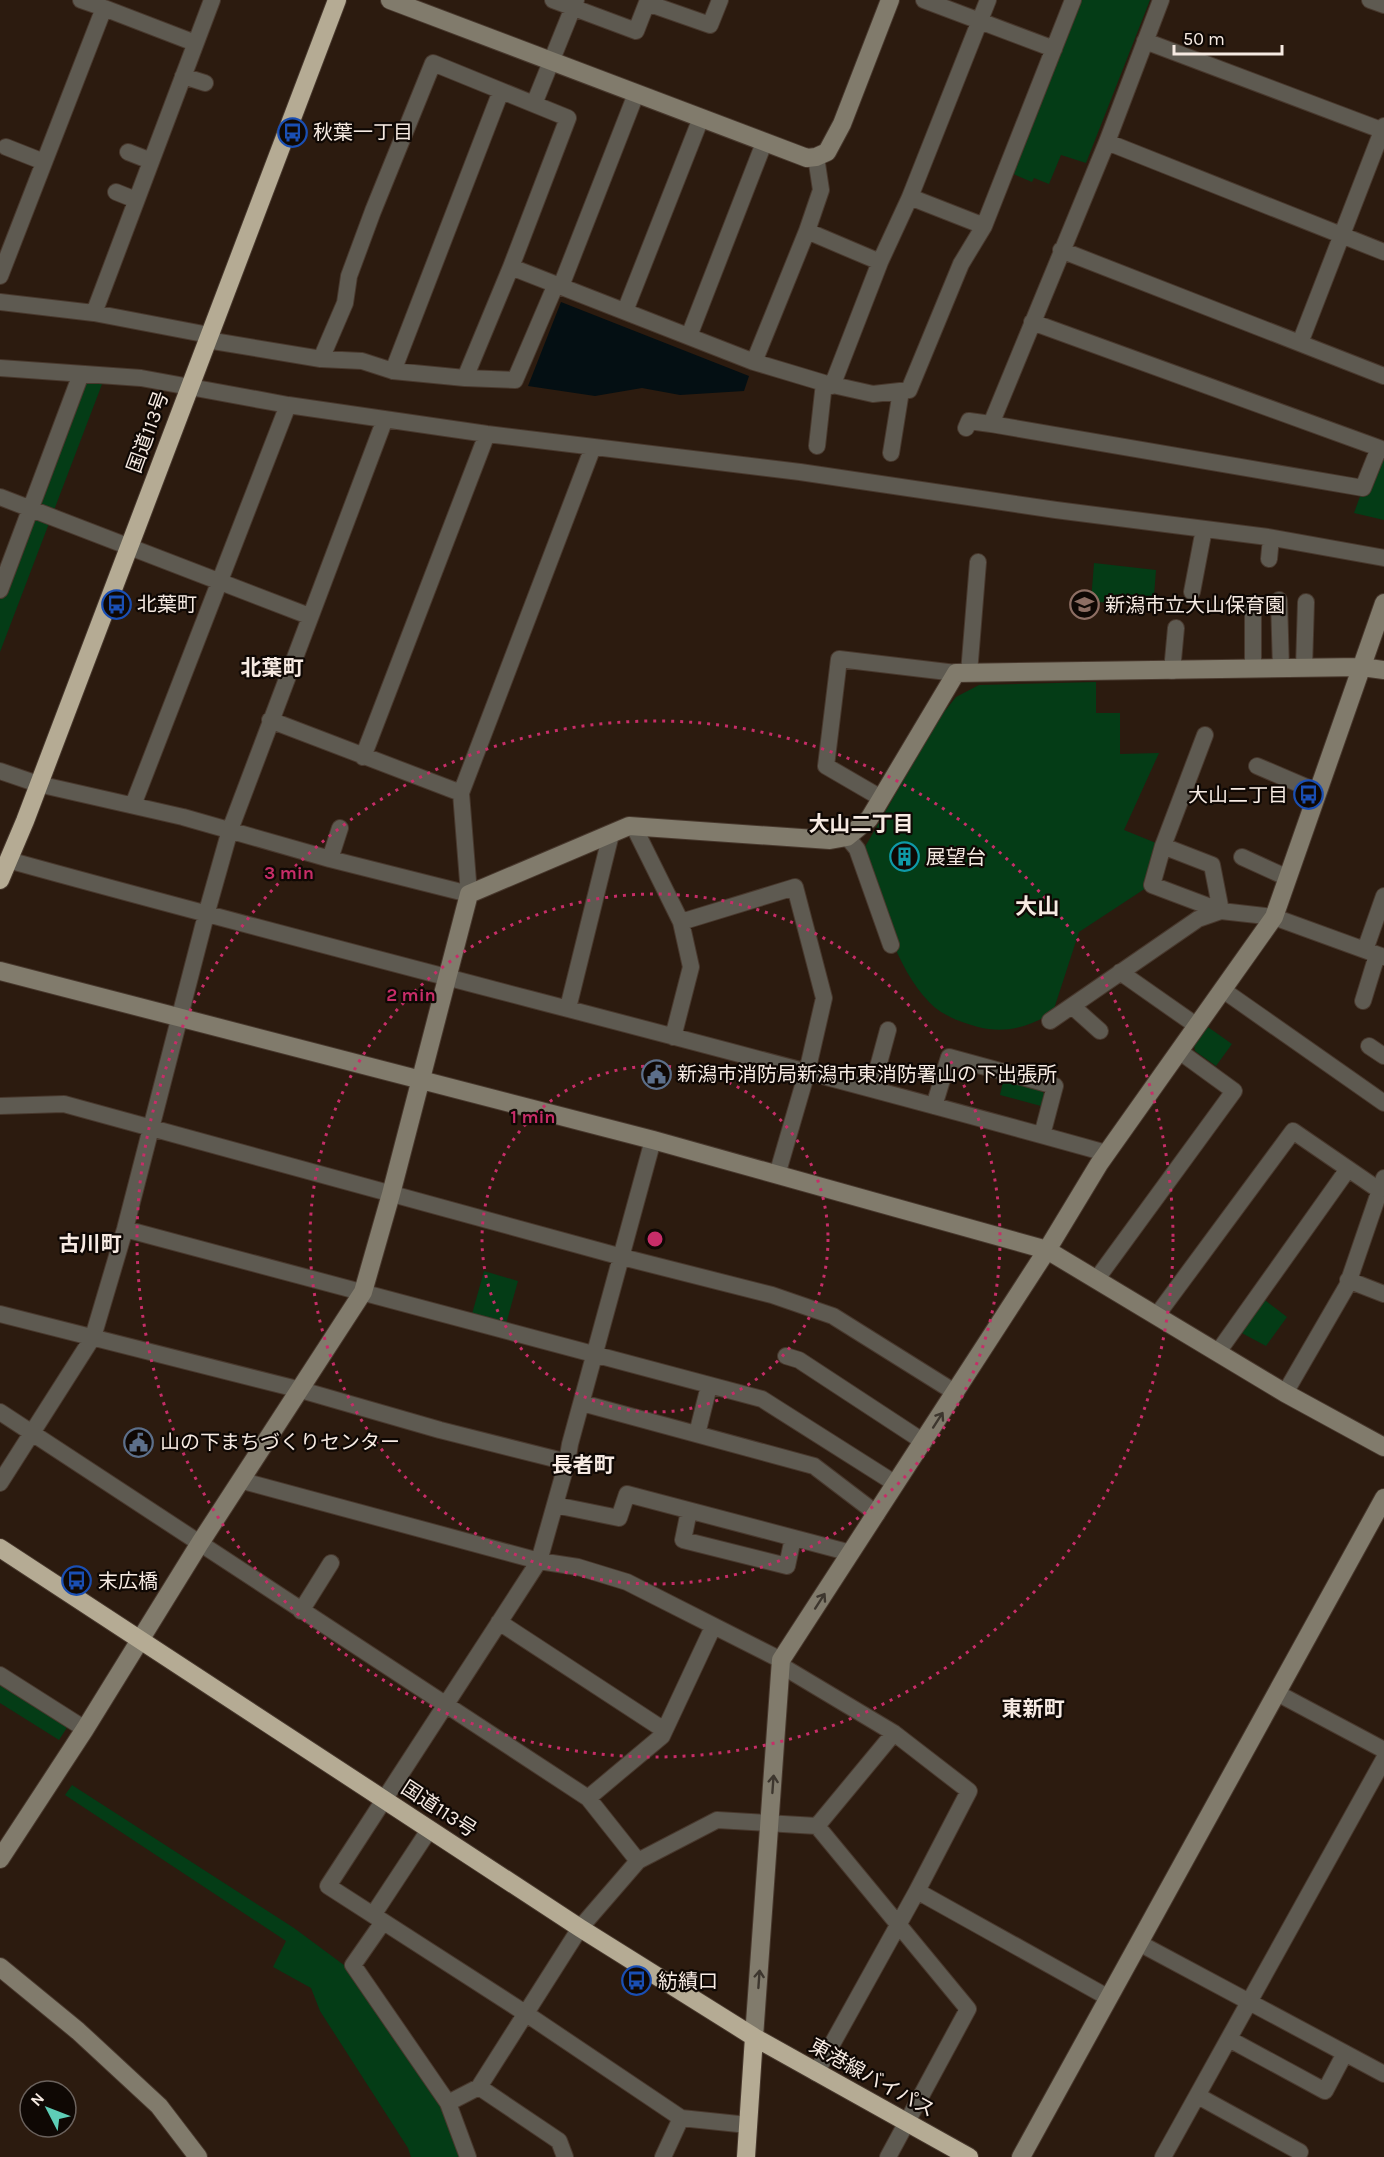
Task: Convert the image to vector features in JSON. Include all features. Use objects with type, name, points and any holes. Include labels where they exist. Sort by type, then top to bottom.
[{"type":"highway","name":"国道113号","points":[[0,880],[130,546],[337,0]]},
{"type":"highway","name":"国道113号","points":[[0,1548],[580,1928],[754,2037]]},
{"type":"highway","name":"東港線バイパス","points":[[754,2037],[969,2157]]},
{"type":"highway","points":[[746,2157],[754,2037]]},
{"type":"street","points":[[81,0],[195,43]]},
{"type":"street","points":[[94,314],[212,0]]},
{"type":"street","points":[[390,0],[807,158],[828,152],[842,124],[890,0]]},
{"type":"street","points":[[553,0],[575,4],[636,31],[647,1],[710,26],[720,0]]},
{"type":"street","points":[[924,0],[1054,49]]},
{"type":"street","points":[[817,446],[828,385],[910,198],[988,0]]},
{"type":"street","points":[[511,267],[754,362],[828,385],[873,394],[909,390],[961,264],[984,226],[1073,0]]},
{"type":"street","points":[[991,424],[1107,142],[1161,0]]},
{"type":"street","points":[[1370,0],[1384,5]]},
{"type":"street","points":[[534,104],[575,4]]},
{"type":"street","points":[[0,276],[104,8]]},
{"type":"street","points":[[1145,41],[1383,129],[1300,344]]},
{"type":"street","points":[[321,358],[345,303],[349,276],[373,211],[433,63],[568,118],[511,267],[465,378]]},
{"type":"street","points":[[183,76],[205,83]]},
{"type":"street","points":[[393,371],[501,91]]},
{"type":"street","points":[[0,302],[94,314],[208,338],[321,358],[362,361],[393,371],[515,380],[558,285],[636,94]]},
{"type":"street","points":[[625,311],[701,118]]},
{"type":"street","points":[[1107,142],[1384,252]]},
{"type":"street","points":[[689,336],[764,143]]},
{"type":"street","points":[[6,147],[44,162]]},
{"type":"street","points":[[128,152],[151,161]]},
{"type":"street","points":[[754,362],[807,231],[821,190],[816,157]]},
{"type":"street","points":[[116,192],[136,200]]},
{"type":"street","points":[[910,198],[984,226]]},
{"type":"street","points":[[807,231],[880,262]]},
{"type":"street","points":[[1061,250],[1384,376]]},
{"type":"street","points":[[966,428],[969,421],[991,424],[1363,488],[1381,449],[1032,322]]},
{"type":"street","points":[[0,368],[141,378],[288,405],[487,434],[800,472],[1056,510],[1271,538],[1384,558]]},
{"type":"street","points":[[0,590],[81,374]]},
{"type":"street","points":[[891,453],[901,391]]},
{"type":"street","points":[[133,805],[288,405]]},
{"type":"street","points":[[0,1483],[93,1337],[125,1229],[230,830],[385,419]]},
{"type":"street","points":[[363,757],[487,434]]},
{"type":"street","points":[[0,1859],[85,1729],[200,1543],[363,1292],[391,1194],[469,894],[460,793],[592,447]]},
{"type":"street","points":[[0,497],[309,616]]},
{"type":"street","points":[[1192,592],[1204,529]]},
{"type":"street","points":[[1269,559],[1271,538]]},
{"type":"street","points":[[0,771],[38,784],[133,805],[469,894],[629,826],[830,840],[847,837],[869,819],[963,673],[978,562]]},
{"type":"street","points":[[1279,600],[1281,669]]},
{"type":"street","points":[[1304,668],[1306,602]]},
{"type":"street","points":[[754,2037],[782,1663],[1047,1250],[1106,1153],[1274,917],[1384,603]]},
{"type":"street","points":[[1253,604],[1253,669]]},
{"type":"street","points":[[1172,671],[1176,628]]},
{"type":"street","points":[[881,798],[826,766],[839,658],[963,673],[1362,667],[1384,670]]},
{"type":"street","points":[[270,720],[460,793]]},
{"type":"street","points":[[1205,735],[1163,846],[1152,885],[1221,911],[1274,917],[1376,954]]},
{"type":"street","points":[[1257,766],[1318,792]]},
{"type":"street","points":[[634,827],[681,922],[691,967],[673,1036]]},
{"type":"street","points":[[330,859],[340,828]]},
{"type":"street","points":[[568,1008],[611,834]]},
{"type":"street","points":[[847,837],[856,849],[891,945]]},
{"type":"street","points":[[1163,846],[1212,865],[1221,911]]},
{"type":"street","points":[[1242,857],[1288,878]]},
{"type":"street","points":[[8,860],[206,915],[568,1008],[1106,1153]]},
{"type":"street","points":[[681,922],[795,886],[825,998],[807,1072],[777,1175]]},
{"type":"street","points":[[1363,1001],[1376,954],[1384,896]]},
{"type":"street","points":[[1050,1021],[1198,919],[1221,911]]},
{"type":"street","points":[[0,971],[653,1140],[1047,1250],[1285,1393],[1384,1447]]},
{"type":"street","points":[[1120,972],[1197,1026]]},
{"type":"street","points":[[1223,990],[1384,1103]]},
{"type":"street","points":[[1072,1006],[1100,1031]]},
{"type":"street","points":[[872,1089],[888,1030]]},
{"type":"street","points":[[1369,1046],[1384,1056]]},
{"type":"street","points":[[1096,1280],[1234,1091],[1179,1051]]},
{"type":"street","points":[[934,1106],[949,1057],[1055,1086],[1042,1135]]},
{"type":"street","points":[[0,1106],[64,1104],[621,1257],[772,1295],[833,1316],[956,1393]]},
{"type":"street","points":[[1157,1316],[1293,1131],[1348,1169],[1382,1184],[1378,1214],[1347,1286],[1285,1393]]},
{"type":"street","points":[[653,1140],[539,1560],[328,1886],[525,2013],[681,2118],[748,2126]]},
{"type":"street","points":[[1218,1352],[1348,1169]]},
{"type":"street","points":[[125,1229],[762,1399],[896,1484]]},
{"type":"street","points":[[1348,1280],[1384,1294]]},
{"type":"street","points":[[0,1314],[301,1390],[440,1430],[567,1462]]},
{"type":"street","points":[[786,1356],[799,1360],[924,1442]]},
{"type":"street","points":[[697,1434],[709,1386]]},
{"type":"street","points":[[582,1403],[814,1466],[877,1514]]},
{"type":"street","points":[[0,1412],[588,1798],[638,1861]]},
{"type":"street","points":[[243,1480],[539,1560],[578,1567],[627,1582],[782,1663],[894,1733],[969,1791],[917,1891],[816,2073]]},
{"type":"street","points":[[555,1505],[619,1518],[627,1494],[851,1553]]},
{"type":"street","points":[[1021,2157],[1384,1498]]},
{"type":"street","points":[[689,1511],[683,1540],[787,1566],[794,1538]]},
{"type":"street","points":[[301,1611],[331,1563]]},
{"type":"street","points":[[499,1623],[664,1730]]},
{"type":"street","points":[[588,1798],[662,1736],[713,1627]]},
{"type":"street","points":[[0,1675],[85,1729]]},
{"type":"street","points":[[1277,1693],[1384,1750]]},
{"type":"street","points":[[817,1826],[894,1733]]},
{"type":"street","points":[[1163,2157],[1384,1759]]},
{"type":"street","points":[[448,2103],[479,2087],[580,1928],[638,1861],[717,1820],[817,1826],[968,2009],[888,2157]]},
{"type":"street","points":[[429,1830],[353,1965],[448,2103],[468,2157]]},
{"type":"street","points":[[917,1891],[1109,1998]]},
{"type":"street","points":[[1139,1943],[1384,2074]]},
{"type":"street","points":[[0,1968],[78,2031],[159,2106],[198,2157]]},
{"type":"street","points":[[1229,2039],[1325,2091],[1345,2053]]},
{"type":"street","points":[[479,2087],[559,2142],[565,2157]]},
{"type":"street","points":[[1198,2096],[1300,2152]]},
{"type":"street","points":[[663,2157],[681,2118]]},
{"type":"green space","points":[[1079,0],[1150,0],[1086,163],[1061,155],[1049,184],[1034,178],[1032,182],[1011,173]]},
{"type":"green space","points":[[81,374],[104,379],[0,652],[0,590]]},
{"type":"green space","points":[[1384,450],[1384,520],[1354,513],[1363,488]]},
{"type":"green space","points":[[1094,563],[1156,570],[1153,608],[1091,601]]},
{"type":"green space","points":[[1096,682],[1096,713],[1120,713],[1120,754],[1159,753],[1124,830],[1161,845],[1146,888],[1079,932],[1053,1012],[1035,1022],[1017,1028],[998,1030],[958,1021],[934,1007],[917,988],[907,972],[884,919],[862,852],[940,717],[956,697],[979,685]]},
{"type":"green space","points":[[1208,1027],[1232,1044],[1216,1066],[1195,1051],[1194,1045]]},
{"type":"green space","points":[[1004,1077],[1041,1088],[1044,1094],[1041,1106],[1000,1095]]},
{"type":"green space","points":[[484,1271],[518,1281],[506,1324],[472,1314]]},
{"type":"green space","points":[[1262,1298],[1287,1317],[1266,1346],[1238,1331]]},
{"type":"green space","points":[[0,1678],[70,1723],[59,1740],[0,1703]]},
{"type":"green space","points":[[72,1785],[294,1928],[352,1971],[447,2109],[464,2157],[411,2157],[408,2148],[320,2011],[311,1988],[273,1967],[286,1941],[65,1795]]},
{"type":"shaded area","points":[[561,302],[749,376],[744,391],[680,395],[642,388],[595,396],[528,386]]},
{"type":"place","name":"秋葉一丁目","points":[[292,132]]},
{"type":"place","name":"北葉町","points":[[116,604]]},
{"type":"place","name":"新潟市立大山保育園","points":[[1084,605]]},
{"type":"place","name":"大山二丁目","points":[[1309,795]]},
{"type":"place","name":"展望台","points":[[905,857]]},
{"type":"place","name":"新潟市消防局新潟市東消防署山の下出張所","points":[[656,1074]]},
{"type":"place","name":"山の下まちづくりセンター","points":[[139,1442]]},
{"type":"place","name":"末広橋","points":[[77,1581]]},
{"type":"place","name":"紡績口","points":[[637,1981]]},
{"type":"district","name":"北葉町","points":[[272,668]]},
{"type":"district","name":"大山二丁目","points":[[861,824]]},
{"type":"district","name":"大山","points":[[1037,907]]},
{"type":"district","name":"古川町","points":[[90,1244]]},
{"type":"district","name":"長者町","points":[[583,1465]]},
{"type":"district","name":"東新町","points":[[1033,1709]]}]
